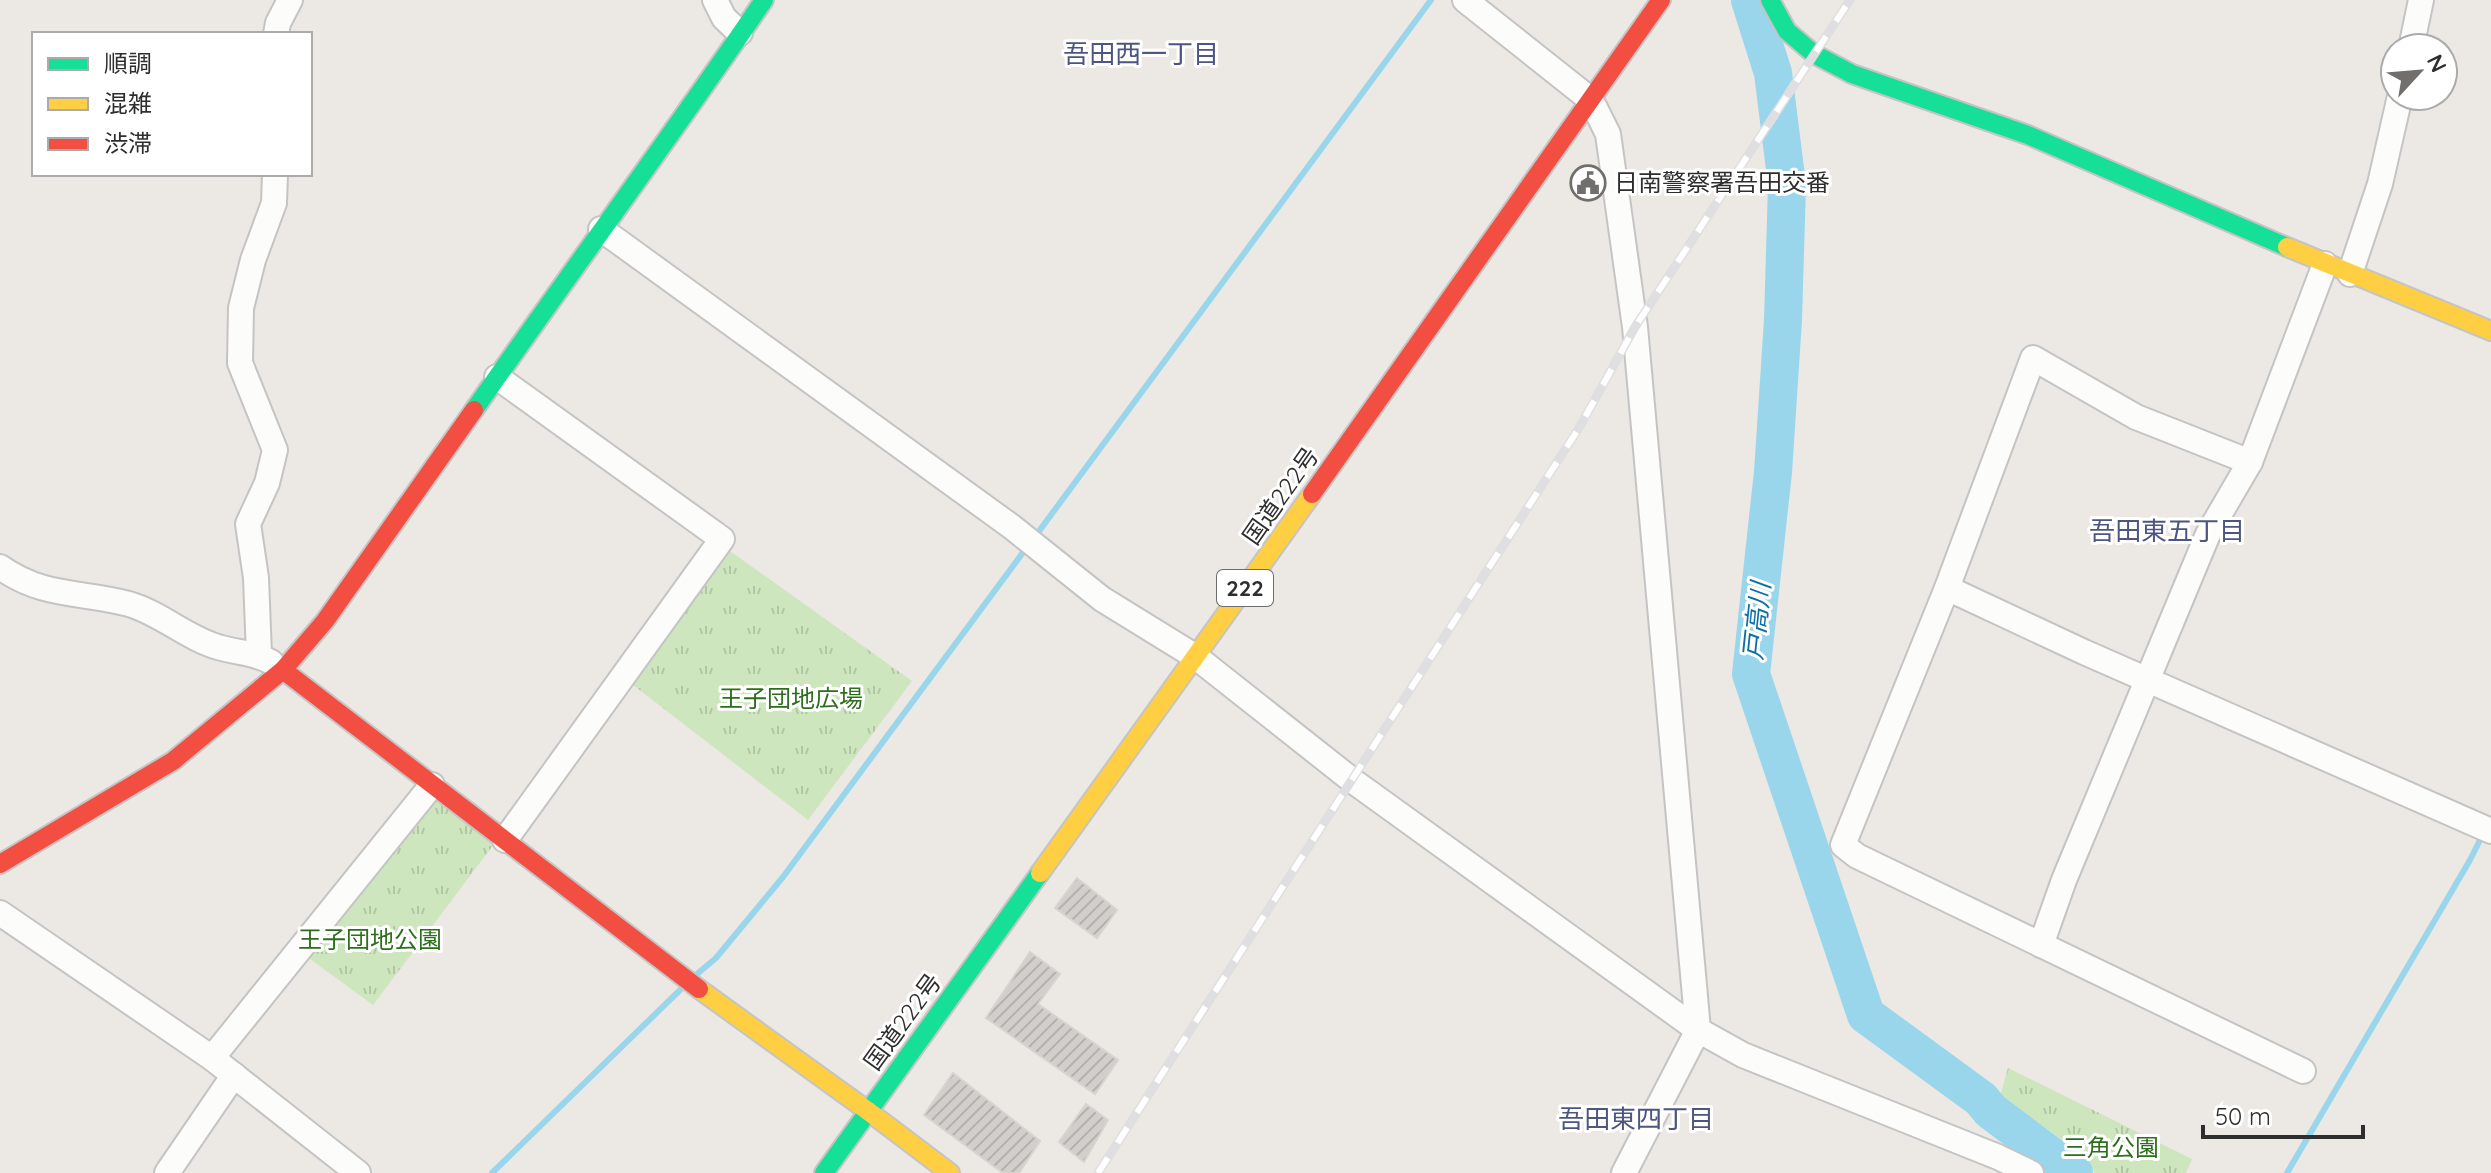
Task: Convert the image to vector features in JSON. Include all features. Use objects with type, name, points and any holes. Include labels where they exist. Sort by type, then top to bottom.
[{"type":"main road","points":[[0,864],[173,761],[283,670],[325,621],[764,0]]},
{"type":"main road","name":"国道222号","points":[[824,1173],[1196,657],[1661,0]]},
{"type":"main road","points":[[1770,0],[1787,31],[1814,54],[1852,74],[2028,135],[2325,264],[2491,331]]},
{"type":"main road","points":[[283,670],[676,972],[950,1173]]},
{"type":"street","points":[[276,32],[290,0]]},
{"type":"street","points":[[715,0],[724,18],[740,33]]},
{"type":"street","points":[[1465,0],[1591,100],[1608,134],[1635,327],[1698,1030],[1624,1173]]},
{"type":"street","points":[[2414,32],[2421,0]]},
{"type":"street","points":[[2350,274],[2380,184],[2396,112]]},
{"type":"street","points":[[259,655],[256,578],[248,524],[267,483],[275,450],[240,363],[241,308],[253,260],[274,203],[275,176]]},
{"type":"street","points":[[601,229],[1012,527],[1102,599],[1196,657],[1343,773],[1698,1030],[1743,1055],[2031,1173]]},
{"type":"street","points":[[2041,945],[2064,880],[2208,534],[2250,462],[2325,264]]},
{"type":"street","points":[[2250,462],[2136,417],[2033,358],[1947,588],[1843,845],[1857,856],[2303,1071]]},
{"type":"street","points":[[497,377],[722,539],[505,840]]},
{"type":"street","points":[[0,567],[19,581],[64,595],[130,605],[217,647],[259,655],[283,670]]},
{"type":"street","points":[[1947,588],[2084,652],[2491,831]]},
{"type":"street","points":[[212,1058],[432,785]]},
{"type":"street","points":[[0,913],[212,1058],[358,1173]]},
{"type":"street","points":[[167,1173],[234,1075]]},
{"type":"green space","name":"王子団地広場","points":[[730,551],[912,681],[808,820],[633,685]]},
{"type":"green space","name":"王子団地公園","points":[[429,796],[494,844],[373,1005],[306,956]]},
{"type":"green space","name":"三角公園","points":[[2008,1068],[2192,1159],[2186,1173],[2095,1173],[2084,1155],[2000,1096]]},
{"type":"building","points":[[1077,878],[1117,910],[1097,938],[1055,908]]},
{"type":"building","points":[[1030,952],[1060,974],[1038,1004],[1118,1060],[1095,1094],[986,1018]]},
{"type":"building","points":[[953,1073],[1040,1141],[1019,1173],[1003,1173],[924,1115]]},
{"type":"building","points":[[1086,1104],[1108,1120],[1084,1162],[1059,1142]]},
{"type":"waterway","points":[[1034,538],[1431,0]]},
{"type":"waterway","name":"戸高川","points":[[1750,0],[1773,73],[1787,185],[1783,320],[1773,472],[1751,674],[1866,1015],[1981,1099],[1991,1111],[2074,1173]]},
{"type":"waterway","points":[[697,974],[716,958],[783,877],[1027,547]]},
{"type":"waterway","points":[[2287,1173],[2483,834]]},
{"type":"waterway","points":[[492,1173],[680,990]]},
{"type":"railway","points":[[1098,1173],[1579,428],[1635,327],[1850,0]]},
{"type":"traffic: fast","points":[[474,410],[764,0]]},
{"type":"traffic: fast","points":[[1770,0],[1787,31],[1814,54],[1852,74],[2028,135],[2287,247]]},
{"type":"traffic: fast","points":[[824,1173],[1040,873]]},
{"type":"traffic: slow","points":[[2287,247],[2491,331]]},
{"type":"traffic: slow","points":[[1040,873],[1312,494]]},
{"type":"traffic: slow","points":[[699,989],[868,1111]]},
{"type":"traffic: slow","points":[[868,1111],[950,1173]]},
{"type":"traffic: jam","points":[[1312,494],[1661,0]]},
{"type":"traffic: jam","points":[[0,864],[173,761],[283,670],[325,621],[474,410]]},
{"type":"traffic: jam","points":[[283,670],[699,989]]},
{"type":"place","name":"日南警察署吾田交番","points":[[1588,183]]},
{"type":"district","name":"吾田西一丁目","points":[[1141,54]]},
{"type":"district","name":"吾田東五丁目","points":[[2167,531]]},
{"type":"district","name":"吾田東四丁目","points":[[1636,1119]]}]
